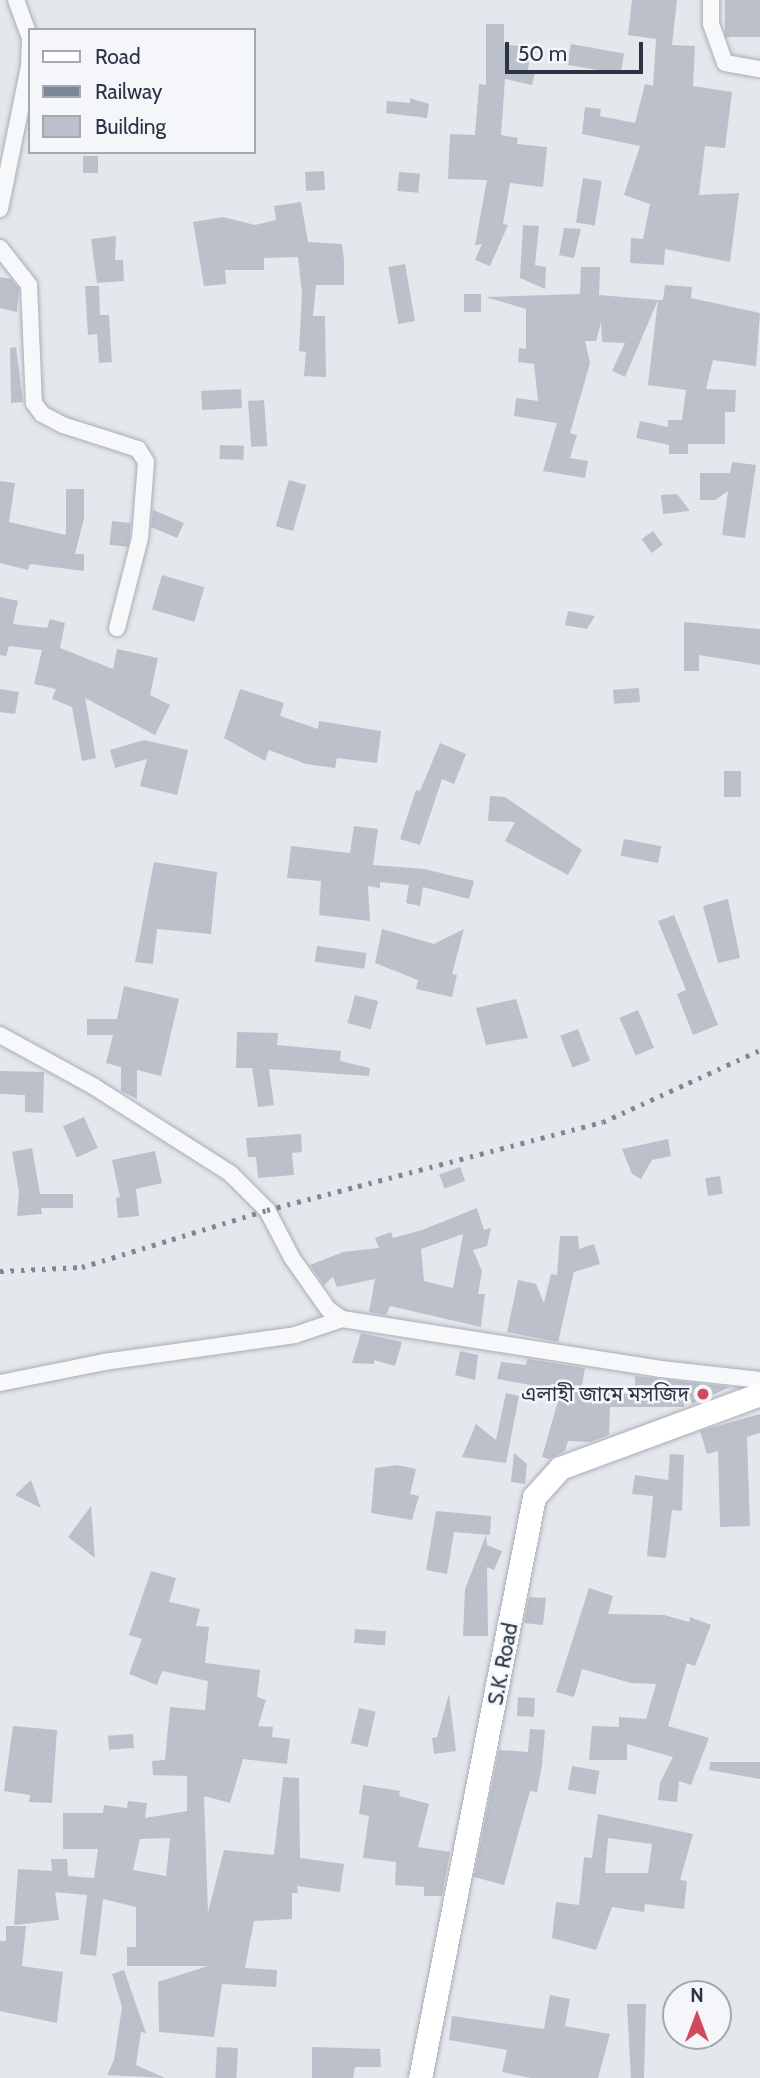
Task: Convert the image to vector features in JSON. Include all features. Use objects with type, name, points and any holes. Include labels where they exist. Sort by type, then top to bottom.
[{"type":"main road","name":"S.K. Road","points":[[420,2078],[534,1497],[560,1468],[760,1394]]},
{"type":"street","points":[[16,0],[28,33]]},
{"type":"street","points":[[711,0],[711,24],[725,63],[760,69]]},
{"type":"street","points":[[0,209],[28,72]]},
{"type":"street","points":[[0,248],[29,285],[34,403],[42,414],[62,425],[138,449],[146,462],[140,538],[117,628]]},
{"type":"street","points":[[0,1035],[93,1086],[231,1174],[267,1210],[292,1258],[327,1308],[342,1319],[661,1369],[760,1380]]},
{"type":"street","points":[[0,1383],[104,1362],[295,1335],[342,1319]]},
{"type":"building","points":[[632,0],[677,0],[672,45],[695,46],[693,86],[732,92],[725,148],[705,146],[699,195],[739,193],[730,262],[665,249],[664,265],[630,263],[631,238],[643,239],[650,204],[624,195],[640,146],[582,134],[585,107],[601,109],[600,116],[635,123],[645,84],[653,86],[656,39],[628,35]]},
{"type":"building","points":[[725,0],[760,0],[760,37],[725,37]]},
{"type":"building","points":[[486,24],[504,24],[504,44],[531,48],[528,70],[535,72],[532,85],[505,79],[501,135],[518,138],[517,144],[547,147],[543,187],[510,183],[503,224],[508,225],[490,266],[475,260],[482,244],[475,245],[487,180],[448,179],[450,134],[475,135],[479,84],[486,85]]},
{"type":"building","points":[[571,44],[624,53],[621,74],[567,65]]},
{"type":"building","points":[[410,98],[429,104],[427,118],[386,113],[387,101],[410,103]]},
{"type":"building","points":[[83,156],[98,156],[98,173],[83,173]]},
{"type":"building","points":[[324,171],[325,190],[306,191],[305,172]]},
{"type":"building","points":[[399,172],[420,174],[418,193],[397,191]]},
{"type":"building","points":[[583,178],[602,181],[595,225],[576,222]]},
{"type":"building","points":[[301,202],[308,242],[342,244],[344,285],[316,285],[313,316],[325,316],[326,377],[304,376],[306,352],[299,351],[302,293],[298,257],[264,258],[264,270],[225,270],[226,284],[204,286],[193,222],[223,217],[255,225],[276,220],[274,206]]},
{"type":"building","points":[[523,225],[539,226],[535,265],[546,267],[545,289],[520,278]]},
{"type":"building","points":[[564,228],[581,229],[574,258],[559,255]]},
{"type":"building","points":[[116,236],[115,260],[123,260],[124,281],[97,283],[91,239]]},
{"type":"building","points":[[405,264],[415,321],[398,324],[388,267]]},
{"type":"building","points":[[581,267],[600,267],[599,295],[658,300],[625,377],[612,371],[625,343],[602,342],[601,322],[596,341],[585,341],[590,363],[570,433],[577,435],[570,458],[588,461],[585,478],[543,471],[557,423],[514,416],[516,398],[538,401],[534,364],[518,362],[519,348],[526,349],[526,309],[486,297],[580,294]]},
{"type":"building","points":[[0,277],[11,279],[19,289],[17,312],[0,308]]},
{"type":"building","points":[[665,285],[692,287],[691,298],[760,313],[756,366],[713,360],[706,389],[736,390],[735,412],[725,412],[725,444],[688,444],[688,454],[669,454],[669,445],[636,438],[640,421],[668,427],[668,420],[682,420],[686,390],[648,385],[658,300],[663,300]]},
{"type":"building","points":[[85,286],[99,286],[100,315],[109,315],[112,362],[99,363],[97,334],[88,335]]},
{"type":"building","points":[[464,294],[481,294],[481,312],[464,312]]},
{"type":"building","points":[[16,347],[23,402],[11,403],[10,348]]},
{"type":"building","points":[[241,389],[242,408],[202,410],[201,391]]},
{"type":"building","points":[[264,400],[267,446],[251,447],[248,401]]},
{"type":"building","points":[[220,445],[244,446],[243,460],[220,459]]},
{"type":"building","points":[[732,462],[756,465],[745,538],[722,535],[728,491],[715,500],[700,500],[700,473],[730,473]]},
{"type":"building","points":[[289,480],[306,485],[293,531],[276,526]]},
{"type":"building","points":[[0,481],[15,483],[9,522],[66,535],[66,489],[84,489],[84,518],[75,554],[84,554],[84,571],[30,564],[28,570],[0,563]]},
{"type":"building","points":[[677,494],[690,511],[663,514],[661,495]]},
{"type":"building","points":[[153,510],[184,523],[177,538],[151,527]]},
{"type":"building","points":[[112,521],[131,523],[128,547],[109,545]]},
{"type":"building","points":[[653,531],[663,545],[652,553],[642,539]]},
{"type":"building","points":[[162,575],[204,587],[194,622],[152,610]]},
{"type":"building","points":[[0,597],[18,601],[13,624],[47,628],[50,619],[65,623],[60,648],[113,669],[117,649],[158,658],[150,695],[170,705],[155,735],[85,698],[96,758],[82,761],[72,707],[52,699],[56,689],[34,684],[42,650],[9,646],[6,656],[0,655]]},
{"type":"building","points":[[568,611],[595,616],[587,629],[565,625]]},
{"type":"building","points":[[684,622],[760,629],[760,665],[699,655],[699,671],[684,671]]},
{"type":"building","points":[[639,688],[640,702],[614,704],[613,690]]},
{"type":"building","points":[[0,689],[19,692],[15,714],[0,712]]},
{"type":"building","points":[[240,689],[284,703],[280,716],[318,729],[319,721],[381,731],[377,763],[337,758],[335,768],[306,764],[269,750],[265,761],[224,738]]},
{"type":"building","points":[[144,740],[188,750],[177,795],[140,786],[147,759],[115,768],[110,750]]},
{"type":"building","points":[[440,743],[466,754],[454,784],[442,779],[420,845],[400,839],[416,790],[420,791]]},
{"type":"building","points":[[724,771],[741,771],[741,797],[724,797]]},
{"type":"building","points":[[490,796],[505,797],[582,850],[568,875],[505,841],[515,822],[488,821]]},
{"type":"building","points":[[354,826],[378,829],[373,865],[424,869],[474,881],[469,899],[423,887],[420,906],[406,903],[409,885],[380,882],[380,888],[368,886],[370,921],[319,915],[321,881],[287,878],[291,846],[350,853]]},
{"type":"building","points":[[624,839],[661,846],[658,863],[621,856]]},
{"type":"building","points":[[154,862],[217,872],[211,934],[157,929],[153,964],[135,962]]},
{"type":"building","points":[[728,899],[740,958],[718,963],[703,906]]},
{"type":"building","points":[[674,915],[718,1025],[693,1035],[677,994],[686,990],[658,921]]},
{"type":"building","points":[[382,929],[434,944],[464,929],[452,974],[457,975],[452,997],[416,989],[418,980],[375,963]]},
{"type":"building","points":[[317,946],[367,953],[364,969],[315,962]]},
{"type":"building","points":[[124,986],[179,999],[161,1076],[137,1070],[137,1099],[121,1091],[121,1067],[106,1063],[113,1035],[87,1035],[87,1019],[117,1019]]},
{"type":"building","points":[[355,995],[378,1001],[371,1029],[347,1023]]},
{"type":"building","points":[[516,999],[528,1038],[486,1045],[476,1008]]},
{"type":"building","points":[[638,1010],[654,1048],[636,1056],[620,1018]]},
{"type":"building","points":[[578,1029],[590,1061],[572,1068],[560,1036]]},
{"type":"building","points":[[237,1032],[278,1033],[277,1045],[341,1051],[340,1061],[370,1068],[369,1076],[269,1069],[274,1105],[258,1107],[252,1068],[236,1068]]},
{"type":"building","points":[[0,1071],[44,1072],[43,1113],[25,1112],[25,1095],[0,1094]]},
{"type":"building","points":[[84,1117],[98,1148],[77,1157],[63,1126]]},
{"type":"building","points":[[301,1134],[302,1152],[292,1153],[294,1175],[258,1178],[256,1157],[248,1157],[246,1138]]},
{"type":"building","points":[[668,1139],[671,1156],[652,1160],[641,1179],[632,1174],[622,1149]]},
{"type":"building","points":[[32,1148],[40,1194],[73,1194],[73,1208],[41,1208],[42,1214],[17,1216],[19,1192],[12,1152]]},
{"type":"building","points":[[155,1151],[162,1183],[136,1189],[139,1216],[118,1218],[116,1198],[120,1197],[112,1160]]},
{"type":"building","points":[[460,1167],[465,1181],[444,1189],[439,1175]]},
{"type":"building","points":[[720,1176],[723,1194],[708,1196],[705,1178]]},
{"type":"building","points":[[477,1208],[484,1230],[491,1228],[487,1246],[473,1250],[482,1271],[478,1294],[485,1294],[481,1327],[390,1306],[386,1315],[369,1312],[375,1279],[337,1287],[333,1277],[324,1285],[310,1265],[343,1252],[379,1248],[375,1238],[391,1232],[393,1238],[422,1230]],"holes":[[[463,1234],[453,1288],[424,1281],[421,1249]]]},
{"type":"building","points":[[560,1236],[578,1236],[579,1249],[594,1244],[600,1264],[574,1272],[558,1342],[507,1332],[518,1280],[536,1284],[544,1303],[551,1274],[557,1275]]},
{"type":"building","points":[[361,1333],[402,1342],[395,1366],[374,1360],[374,1364],[352,1363]]},
{"type":"building","points":[[460,1351],[478,1355],[475,1380],[455,1375]]},
{"type":"building","points":[[527,1359],[585,1368],[581,1391],[635,1394],[635,1376],[730,1387],[692,1404],[688,1390],[684,1407],[610,1407],[609,1435],[590,1442],[568,1441],[565,1451],[549,1459],[542,1457],[558,1401],[552,1400],[553,1389],[497,1379],[501,1362],[526,1365]]},
{"type":"building","points":[[506,1393],[519,1396],[506,1463],[462,1457],[476,1424],[496,1440]]},
{"type":"building","points":[[760,1414],[760,1433],[747,1437],[750,1526],[720,1527],[718,1451],[707,1454],[700,1431]]},
{"type":"building","points":[[514,1453],[527,1464],[525,1484],[511,1482]]},
{"type":"building","points":[[670,1454],[684,1455],[682,1511],[672,1510],[666,1558],[647,1556],[653,1496],[632,1494],[635,1475],[668,1480]]},
{"type":"building","points":[[397,1465],[416,1469],[410,1494],[419,1496],[412,1520],[371,1513],[375,1468]]},
{"type":"building","points":[[31,1480],[41,1508],[15,1495]]},
{"type":"building","points":[[91,1506],[95,1558],[68,1537]]},
{"type":"building","points":[[436,1511],[491,1516],[490,1535],[454,1532],[447,1574],[426,1570]]},
{"type":"building","points":[[486,1535],[487,1545],[502,1551],[494,1570],[487,1567],[488,1636],[463,1636],[465,1589]]},
{"type":"building","points":[[151,1571],[176,1578],[169,1602],[200,1609],[196,1626],[209,1627],[205,1663],[260,1670],[257,1697],[266,1700],[258,1726],[273,1727],[272,1737],[290,1739],[287,1764],[243,1759],[230,1803],[204,1796],[208,1912],[224,1850],[274,1855],[283,1777],[299,1778],[300,1858],[344,1864],[340,1892],[297,1886],[298,1893],[292,1893],[292,1919],[254,1921],[245,1968],[277,1970],[276,1987],[222,1984],[214,2037],[159,2032],[158,1982],[208,1966],[127,1966],[127,1947],[136,1947],[136,1907],[103,1899],[96,1956],[80,1954],[87,1895],[55,1892],[59,1920],[14,1925],[18,1869],[52,1871],[51,1859],[67,1859],[68,1876],[94,1878],[98,1849],[63,1849],[63,1813],[103,1813],[104,1805],[127,1808],[128,1801],[147,1803],[145,1818],[187,1811],[187,1776],[153,1775],[152,1761],[165,1760],[170,1707],[205,1710],[208,1681],[162,1671],[157,1685],[129,1674],[142,1639],[129,1635]],"holes":[[[170,1838],[166,1876],[133,1870],[140,1839]]]},
{"type":"building","points":[[589,1588],[613,1596],[608,1614],[664,1615],[689,1622],[690,1617],[711,1625],[695,1666],[687,1663],[668,1726],[709,1738],[691,1785],[679,1781],[677,1802],[658,1800],[660,1783],[673,1757],[627,1744],[627,1760],[589,1760],[592,1726],[619,1727],[619,1717],[646,1719],[656,1684],[631,1683],[582,1669],[574,1697],[556,1692]]},
{"type":"building","points":[[529,1597],[546,1598],[543,1625],[524,1623]]},
{"type":"building","points":[[355,1629],[386,1631],[385,1645],[354,1643]]},
{"type":"building","points":[[449,1694],[456,1751],[434,1754],[432,1738],[437,1737]]},
{"type":"building","points":[[518,1697],[535,1698],[534,1717],[517,1716]]},
{"type":"building","points":[[359,1708],[376,1712],[367,1747],[351,1743]]},
{"type":"building","points":[[13,1726],[57,1730],[52,1803],[29,1802],[30,1795],[4,1791]]},
{"type":"building","points":[[530,1729],[545,1730],[542,1765],[537,1792],[530,1791],[504,1885],[474,1877],[499,1750],[528,1752]]},
{"type":"building","points":[[133,1734],[134,1748],[109,1750],[108,1736]]},
{"type":"building","points":[[710,1762],[760,1762],[760,1779],[709,1770]]},
{"type":"building","points":[[572,1766],[600,1771],[595,1794],[568,1790]]},
{"type":"building","points":[[363,1785],[400,1791],[399,1796],[429,1804],[418,1847],[450,1852],[442,1896],[424,1896],[424,1887],[395,1885],[396,1862],[363,1858],[369,1816],[359,1814]]},
{"type":"building","points":[[598,1814],[693,1834],[680,1880],[687,1881],[684,1909],[645,1904],[644,1912],[612,1907],[596,1950],[552,1938],[556,1902],[579,1905],[584,1857],[592,1858]],"holes":[[[608,1838],[652,1844],[648,1873],[605,1873]]]},
{"type":"building","points":[[6,1926],[26,1926],[22,1966],[63,1972],[57,2023],[0,2011],[0,1941],[6,1941]]},
{"type":"building","points":[[124,1970],[146,2033],[141,2032],[136,2065],[165,2078],[107,2075],[114,2060],[122,2007],[112,1974]]},
{"type":"building","points":[[550,1995],[570,1999],[565,2026],[610,2034],[598,2078],[531,2078],[502,2072],[507,2050],[449,2040],[452,2016],[544,2029]]},
{"type":"building","points":[[627,2004],[646,2004],[644,2078],[631,2078]]},
{"type":"building","points":[[217,2047],[238,2048],[236,2078],[215,2078]]},
{"type":"building","points":[[312,2047],[380,2049],[381,2067],[355,2067],[353,2078],[312,2078]]},
{"type":"railway","points":[[0,1271],[82,1267],[267,1210],[603,1122],[760,1050]]},
{"type":"place","name":"এলাহী জামে মসজিদ","points":[[703,1394]]}]
